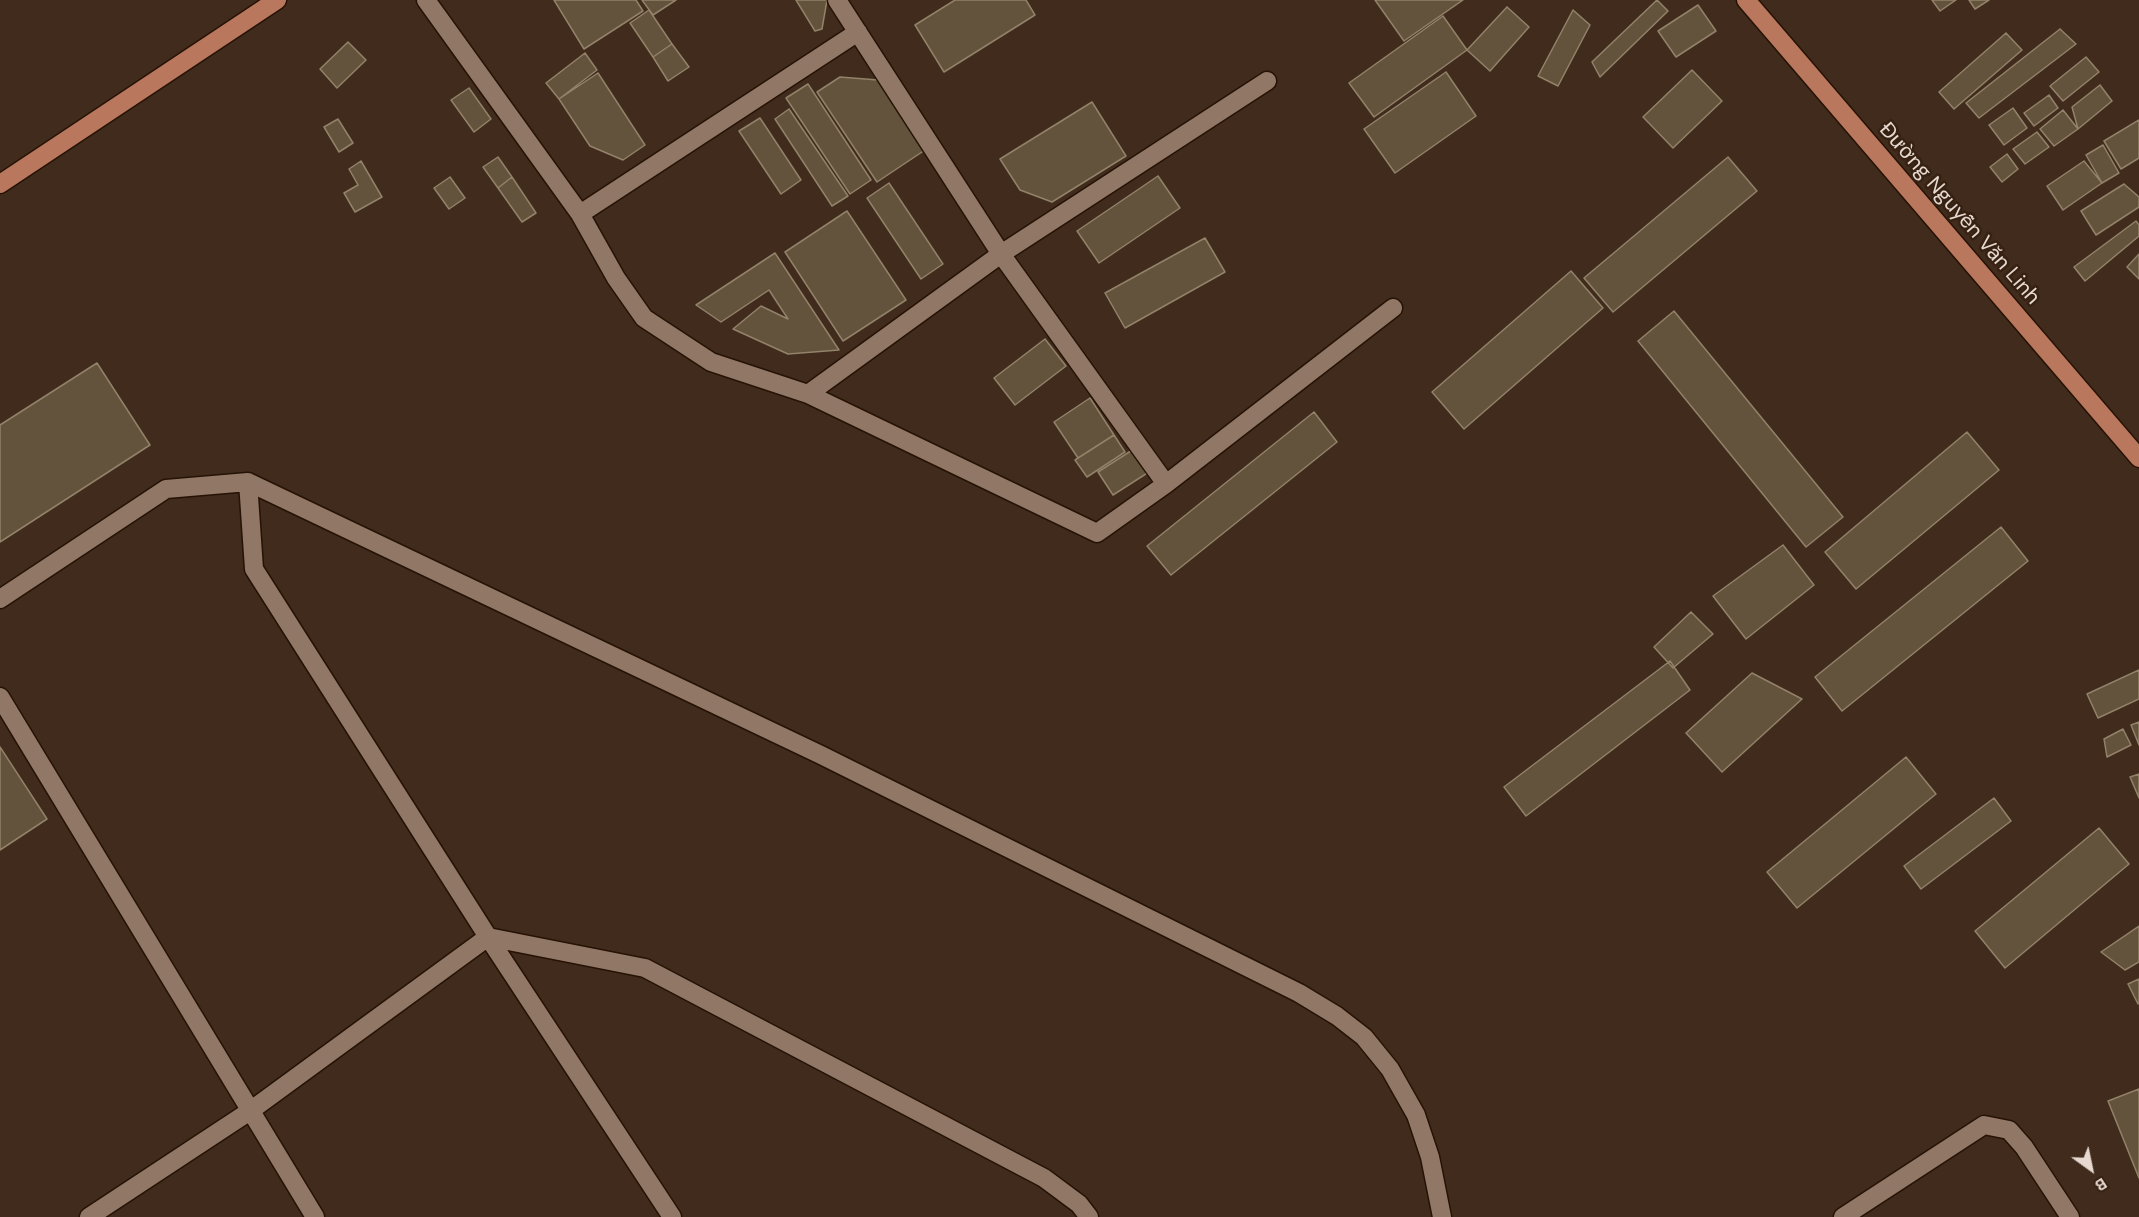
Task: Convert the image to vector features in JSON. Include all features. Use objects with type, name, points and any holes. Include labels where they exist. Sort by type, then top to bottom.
[{"type":"main road","name":"Đường Nguyễn Văn Linh","points":[[1746,0],[2139,458]]},
{"type":"main road","points":[[0,184],[273,3]]},
{"type":"street","points":[[426,0],[580,214],[616,278],[644,318],[711,362],[808,394],[1097,533],[1166,484],[1393,308]]},
{"type":"street","points":[[837,0],[1001,254],[1166,484]]},
{"type":"street","points":[[580,214],[858,32]]},
{"type":"street","points":[[808,394],[1001,254],[1267,81]]},
{"type":"street","points":[[248,482],[254,569],[488,937],[672,1217]]},
{"type":"street","points":[[0,599],[166,489],[248,482],[821,755],[1299,993],[1337,1016],[1364,1037],[1390,1069],[1416,1115],[1430,1157],[1442,1217]]},
{"type":"street","points":[[0,697],[315,1217]]},
{"type":"street","points":[[89,1217],[250,1111],[488,937],[645,968],[1044,1178],[1079,1204],[1089,1217]]},
{"type":"street","points":[[1843,1217],[1984,1125],[2009,1130],[2024,1147],[2070,1217]]},
{"type":"building","points":[[554,0],[636,0],[643,11],[584,49]]},
{"type":"building","points":[[642,0],[676,0],[653,15]]},
{"type":"building","points":[[796,0],[827,0],[822,29],[815,31]]},
{"type":"building","points":[[955,0],[1026,0],[1035,15],[944,72],[915,25]]},
{"type":"building","points":[[1375,0],[1463,0],[1404,41]]},
{"type":"building","points":[[1657,0],[1668,11],[1600,77],[1592,62]]},
{"type":"building","points":[[1932,0],[1956,0],[1940,11]]},
{"type":"building","points":[[1969,0],[1989,0],[1975,9]]},
{"type":"building","points":[[1698,5],[1716,31],[1676,57],[1658,31]]},
{"type":"building","points":[[1507,7],[1529,27],[1490,71],[1467,50]]},
{"type":"building","points":[[649,10],[672,44],[653,57],[630,23]]},
{"type":"building","points":[[1573,10],[1590,25],[1558,86],[1538,76]]},
{"type":"building","points":[[1443,16],[1467,50],[1374,117],[1349,83]]},
{"type":"building","points":[[2060,29],[2076,44],[1979,118],[1966,103]]},
{"type":"building","points":[[2006,33],[2022,50],[1954,109],[1939,92]]},
{"type":"building","points":[[348,42],[366,60],[337,88],[320,69]]},
{"type":"building","points":[[672,44],[689,67],[668,81],[653,57]]},
{"type":"building","points":[[585,53],[597,70],[559,99],[546,83]]},
{"type":"building","points":[[2086,57],[2099,72],[2063,101],[2050,86]]},
{"type":"building","points":[[1692,70],[1722,101],[1673,148],[1643,117]]},
{"type":"building","points":[[1446,72],[1476,116],[1395,173],[1364,129]]},
{"type":"building","points":[[598,73],[645,145],[623,160],[590,146],[559,99]]},
{"type":"building","points":[[840,77],[878,80],[925,150],[877,182],[817,92]]},
{"type":"building","points":[[808,84],[871,180],[850,194],[786,98]]},
{"type":"building","points":[[2100,85],[2112,101],[2078,129],[2072,107]]},
{"type":"building","points":[[469,88],[491,119],[474,132],[451,100]]},
{"type":"building","points":[[2049,95],[2058,108],[2034,126],[2024,113]]},
{"type":"building","points":[[1092,102],[1126,156],[1052,202],[1020,190],[1000,159]]},
{"type":"building","points":[[2013,108],[2027,128],[2004,145],[1989,125]]},
{"type":"building","points":[[789,109],[848,196],[832,206],[775,119]]},
{"type":"building","points":[[2063,110],[2078,129],[2054,146],[2040,129]]},
{"type":"building","points":[[760,118],[801,180],[781,194],[739,131]]},
{"type":"building","points":[[338,119],[353,143],[339,152],[324,127]]},
{"type":"building","points":[[2139,120],[2139,158],[2121,169],[2104,141]]},
{"type":"building","points":[[2037,132],[2049,147],[2025,164],[2013,149]]},
{"type":"building","points":[[2103,145],[2119,173],[2102,183],[2086,155]]},
{"type":"building","points":[[2007,154],[2018,169],[2002,182],[1990,167]]},
{"type":"building","points":[[498,157],[512,177],[498,188],[483,167]]},
{"type":"building","points":[[1728,157],[1757,191],[1613,312],[1584,278]]},
{"type":"building","points":[[361,161],[382,197],[355,212],[344,193],[358,185],[349,169]]},
{"type":"building","points":[[2084,161],[2102,183],[2063,210],[2047,186]]},
{"type":"building","points":[[1158,176],[1180,208],[1099,263],[1077,231]]},
{"type":"building","points":[[450,177],[465,198],[449,209],[434,188]]},
{"type":"building","points":[[512,177],[536,213],[522,222],[498,188]]},
{"type":"building","points":[[889,183],[943,264],[921,279],[867,198]]},
{"type":"building","points":[[2124,184],[2139,197],[2139,207],[2096,235],[2081,211]]},
{"type":"building","points":[[847,211],[906,300],[843,341],[785,252]]},
{"type":"building","points":[[2136,221],[2139,225],[2139,236],[2085,281],[2074,267]]},
{"type":"building","points":[[1205,238],[1225,272],[1125,328],[1105,293]]},
{"type":"building","points":[[775,253],[839,350],[788,354],[733,329],[761,306],[788,319],[769,290],[721,322],[696,305]]},
{"type":"building","points":[[2139,254],[2139,279],[2127,267]]},
{"type":"building","points":[[1571,271],[1603,308],[1464,429],[1432,392]]},
{"type":"building","points":[[1674,311],[1843,517],[1806,547],[1638,341]]},
{"type":"building","points":[[1045,339],[1066,366],[1015,405],[994,378]]},
{"type":"building","points":[[97,363],[150,445],[0,542],[0,425]]},
{"type":"building","points":[[1090,398],[1114,435],[1078,458],[1054,422]]},
{"type":"building","points":[[1314,412],[1337,442],[1171,575],[1147,546]]},
{"type":"building","points":[[1967,432],[1999,470],[1856,589],[1825,552]]},
{"type":"building","points":[[1114,435],[1125,452],[1087,477],[1075,460]]},
{"type":"building","points":[[1137,447],[1152,470],[1113,495],[1098,472]]},
{"type":"building","points":[[2001,527],[2028,561],[1842,711],[1815,677]]},
{"type":"building","points":[[1783,545],[1814,585],[1746,639],[1713,596]]},
{"type":"building","points":[[1691,612],[1713,634],[1673,668],[1654,647]]},
{"type":"building","points":[[1670,661],[1690,690],[1526,816],[1504,787]]},
{"type":"building","points":[[2139,670],[2139,699],[2098,718],[2087,694]]},
{"type":"building","points":[[1752,673],[1802,699],[1722,772],[1686,733]]},
{"type":"building","points":[[2139,722],[2139,745],[2131,725]]},
{"type":"building","points":[[2123,729],[2131,745],[2107,757],[2104,739]]},
{"type":"building","points":[[0,747],[47,819],[0,850]]},
{"type":"building","points":[[1906,757],[1936,794],[1797,908],[1767,872]]},
{"type":"building","points":[[2139,774],[2139,798],[2130,777]]},
{"type":"building","points":[[1994,798],[2011,821],[1921,889],[1904,866]]},
{"type":"building","points":[[2099,828],[2129,864],[2005,968],[1975,931]]},
{"type":"building","points":[[2139,926],[2139,962],[2125,970],[2101,952]]},
{"type":"building","points":[[2139,979],[2139,1003],[2138,1004],[2128,984]]},
{"type":"building","points":[[2139,1089],[2139,1178],[2108,1101]]}]
